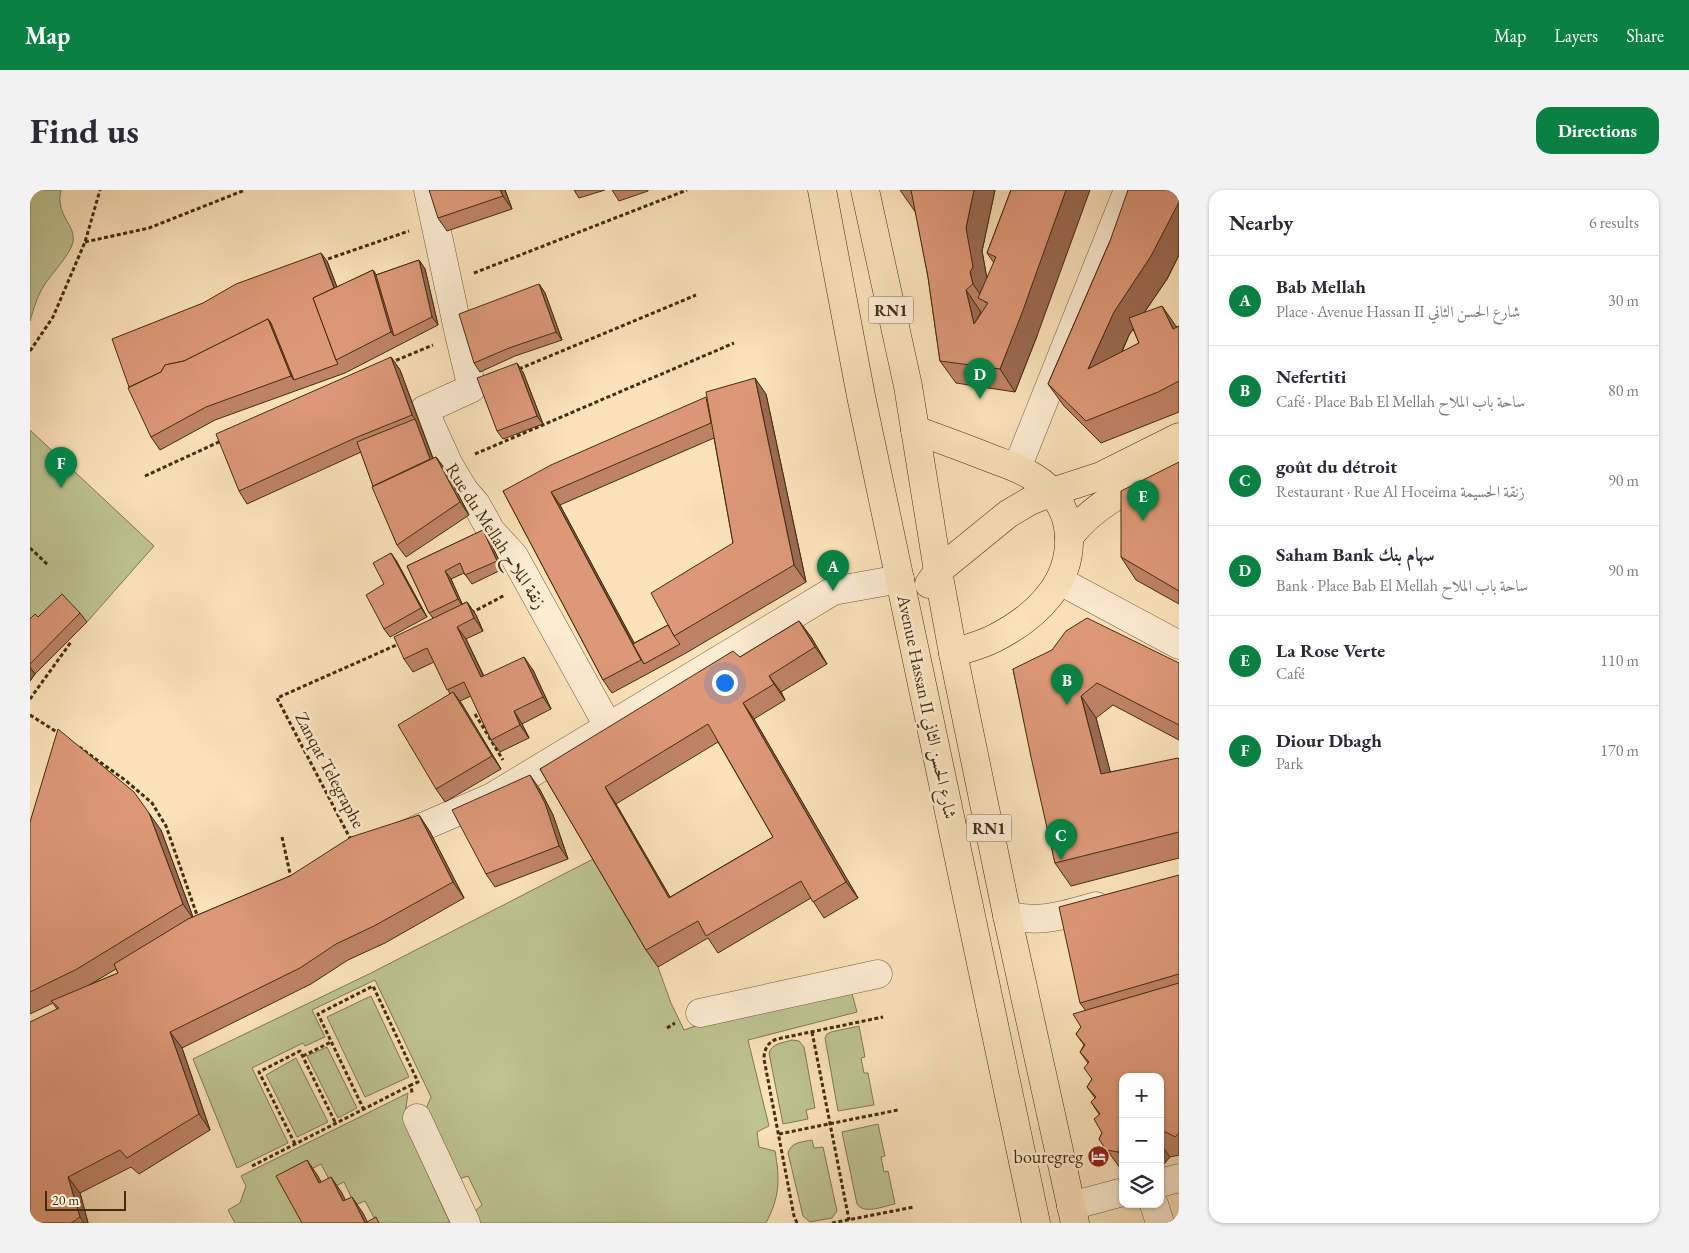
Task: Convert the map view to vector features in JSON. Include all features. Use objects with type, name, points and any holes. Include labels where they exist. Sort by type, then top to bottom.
[{"type":"main road","name":"Avenue Hassan II شارع الحسن الثاني","points":[[822,190],[861,396],[1036,1223]]},
{"type":"main road","name":"Avenue Hassan II شارع الحسن الثاني","points":[[865,190],[908,386],[953,653],[1007,915],[1073,1214]]},
{"type":"main road","points":[[915,430],[1017,468],[1036,478],[1052,492],[1061,506],[1067,521],[1069,556],[1060,581],[1046,600],[1030,616],[1011,629],[991,640],[953,653]]},
{"type":"main road","points":[[958,853],[965,833],[964,812],[926,603],[928,585],[938,571],[1008,514],[1030,501],[1101,476],[1179,437]]},
{"type":"main road","points":[[1069,537],[1080,522],[1110,499],[1179,465]]},
{"type":"street","name":"Rue du Mellah زنقة الملاح","points":[[428,190],[472,388],[424,410],[449,465],[464,490],[476,504],[491,531],[514,556],[530,582],[608,726]]},
{"type":"street","points":[[1017,468],[1128,190]]},
{"type":"street","points":[[358,854],[492,796],[810,607],[833,591],[900,579]]},
{"type":"street","points":[[1060,581],[1179,645]]},
{"type":"street","points":[[1007,915],[1026,919],[1047,919],[1122,898]]},
{"type":"street","points":[[700,1013],[878,974]]},
{"type":"street","points":[[417,1118],[466,1223]]},
{"type":"street","points":[[1164,1181],[1179,1178]]},
{"type":"street","points":[[1073,1214],[1119,1194]]},
{"type":"street","points":[[1155,1208],[1160,1223]]},
{"type":"path","points":[[30,351],[53,317],[85,242],[100,190]]},
{"type":"path","points":[[85,242],[149,228],[245,190]]},
{"type":"path","points":[[448,283],[687,190]]},
{"type":"path","points":[[317,263],[435,222]]},
{"type":"path","points":[[517,370],[696,295]]},
{"type":"path","points":[[389,363],[459,334]]},
{"type":"path","points":[[449,465],[734,344]]},
{"type":"path","points":[[145,476],[226,438]]},
{"type":"path","points":[[30,548],[48,565]]},
{"type":"path","points":[[466,615],[530,582]]},
{"type":"path","points":[[30,699],[72,642]]},
{"type":"path","name":"Zanqat Telegraphe","points":[[358,854],[277,698],[403,642]]},
{"type":"path","points":[[475,714],[516,782]]},
{"type":"path","points":[[30,715],[65,737]]},
{"type":"path","points":[[73,742],[126,780],[152,804],[166,826],[199,919]]},
{"type":"path","points":[[282,837],[292,885]]},
{"type":"path","points":[[252,1166],[364,1110],[418,1082],[374,986],[318,1014],[364,1110]]},
{"type":"path","points":[[798,1223],[794,1216],[764,1059],[765,1048],[777,1039],[883,1017]]},
{"type":"path","points":[[812,1032],[849,1220]]},
{"type":"path","points":[[303,1056],[331,1042]]},
{"type":"path","points":[[295,1144],[260,1072],[300,1051],[336,1124]]},
{"type":"path","points":[[411,1085],[412,1106],[417,1118]]},
{"type":"path","points":[[779,1134],[898,1110]]},
{"type":"path","points":[[832,1223],[914,1207]]},
{"type":"green space","points":[[30,190],[61,190],[61,207],[72,230],[73,242],[61,264],[40,293],[30,321]]},
{"type":"green space","points":[[30,430],[154,546],[87,622],[30,634]]},
{"type":"green space","points":[[595,858],[658,967],[671,1003],[684,1030],[709,1021],[851,990],[857,1012],[748,1040],[769,1126],[757,1132],[759,1147],[775,1151],[778,1171],[778,1188],[766,1223],[479,1223],[474,1212],[482,1205],[468,1176],[459,1179],[425,1111],[431,1097],[375,980],[312,1010],[325,1037],[305,1046],[303,1043],[252,1068],[288,1143],[237,1168],[193,1059],[371,973]]},
{"type":"green space","points":[[371,996],[409,1077],[365,1097],[327,1017]]},
{"type":"green space","points":[[859,1026],[865,1057],[861,1058],[864,1073],[868,1073],[874,1105],[838,1111],[825,1038],[831,1032]]},
{"type":"green space","points":[[792,1040],[799,1041],[804,1047],[815,1108],[806,1110],[808,1119],[783,1124],[769,1053],[775,1045]]},
{"type":"green space","points":[[327,1047],[357,1108],[338,1118],[307,1056]]},
{"type":"green space","points":[[296,1058],[328,1122],[297,1137],[266,1075]]},
{"type":"green space","points":[[408,1093],[404,1122],[450,1223],[377,1223],[365,1201],[355,1205],[344,1182],[333,1187],[321,1164],[283,1184],[305,1223],[235,1223],[228,1210],[240,1203],[246,1186],[241,1176]]},
{"type":"green space","points":[[878,1124],[885,1156],[881,1157],[884,1172],[888,1171],[895,1204],[875,1209],[864,1209],[857,1204],[842,1132]]},
{"type":"green space","points":[[812,1140],[814,1148],[823,1147],[837,1211],[832,1218],[810,1222],[803,1216],[788,1153],[789,1149],[794,1145]]},
{"type":"building","points":[[429,190],[500,190],[503,196],[438,218]]},
{"type":"building","points":[[911,190],[974,190],[966,228],[973,267],[970,272],[973,284],[966,290],[974,324],[988,303],[978,298],[996,257],[987,253],[1011,190],[1066,190],[1000,369],[940,361],[928,277]]},
{"type":"building","points":[[1128,190],[1172,190],[1179,193],[1179,202],[1151,256],[1114,312],[1088,369],[1139,343],[1129,318],[1162,306],[1173,329],[1179,326],[1179,381],[1158,392],[1086,421],[1048,384],[1110,241]]},
{"type":"building","points":[[321,253],[334,288],[313,298],[338,364],[294,380],[268,319],[184,361],[165,365],[161,372],[129,387],[112,339],[203,303],[236,284]]},
{"type":"building","points":[[419,260],[432,317],[394,336],[376,275]]},
{"type":"building","points":[[373,270],[391,332],[336,360],[313,298]]},
{"type":"building","points":[[539,284],[556,332],[509,348],[474,363],[459,314]]},
{"type":"building","points":[[268,319],[291,376],[206,407],[151,437],[128,388],[161,372],[165,365],[184,361]]},
{"type":"building","points":[[391,357],[412,415],[355,438],[239,491],[216,434]]},
{"type":"building","points":[[517,363],[537,416],[497,431],[477,378]]},
{"type":"building","points":[[755,378],[794,565],[674,636],[651,593],[733,543],[706,392]]},
{"type":"building","points":[[706,397],[711,423],[551,492],[641,660],[603,680],[503,491],[551,465]]},
{"type":"building","points":[[415,419],[430,459],[373,486],[357,442]]},
{"type":"building","points":[[436,457],[460,502],[397,545],[372,487]]},
{"type":"building","points":[[1179,462],[1179,591],[1121,557],[1121,491]]},
{"type":"building","points":[[483,530],[497,561],[465,575],[460,563],[445,571],[458,599],[429,613],[407,566]]},
{"type":"building","points":[[391,553],[421,608],[384,629],[366,595],[384,584],[373,563]]},
{"type":"building","points":[[62,594],[80,613],[30,664],[30,619],[35,614],[38,617]]},
{"type":"building","points":[[467,602],[474,618],[457,627],[481,677],[524,657],[543,697],[514,711],[520,725],[491,740],[464,682],[447,690],[427,648],[404,659],[394,637]]},
{"type":"building","points":[[1087,618],[1179,663],[1179,725],[1097,683],[1081,696],[1101,774],[1179,759],[1179,832],[1055,863],[1013,669],[1052,650],[1066,631]]},
{"type":"building","points":[[799,621],[815,647],[769,676],[774,684],[743,703],[846,882],[813,902],[801,881],[706,936],[698,921],[646,950],[540,769],[733,651],[740,657]],"holes":[[[708,724],[773,837],[669,898],[605,787]]]},
{"type":"building","points":[[668,625],[680,644],[644,664],[633,644]]},
{"type":"building","points":[[453,692],[492,756],[436,789],[398,725]]},
{"type":"building","points":[[58,729],[134,792],[149,813],[183,904],[77,969],[30,992],[30,822]]},
{"type":"building","points":[[530,775],[545,803],[559,846],[486,874],[452,810]]},
{"type":"building","points":[[419,815],[453,882],[374,926],[336,944],[300,968],[170,1032],[199,1114],[127,1158],[120,1150],[68,1177],[80,1217],[71,1223],[30,1223],[30,1022],[59,1008],[51,1001],[118,973],[114,964],[188,919],[290,876],[351,837]]},
{"type":"building","points":[[1179,875],[1179,974],[1080,1003],[1059,907]]},
{"type":"building","points":[[1179,983],[1179,1133],[1175,1137],[1164,1132],[1164,1073],[1119,1073],[1119,1151],[1106,1150],[1099,1139],[1102,1133],[1094,1119],[1100,1114],[1091,1102],[1096,1097],[1087,1087],[1092,1079],[1084,1068],[1089,1062],[1080,1052],[1085,1045],[1076,1034],[1081,1027],[1073,1014]]},
{"type":"building","points":[[307,1160],[319,1183],[331,1177],[343,1201],[352,1197],[365,1223],[302,1223],[276,1176]]},
{"type":"building","points":[[376,1217],[379,1223],[365,1223]]},
{"type":"place","name":"Saham Bank سهام بنك","points":[[980,399]]},
{"type":"place","name":"Diour Dbagh","points":[[61,488]]},
{"type":"place","name":"La Rose Verte","points":[[1143,521]]},
{"type":"place","name":"Bab Mellah","points":[[833,591]]},
{"type":"place","name":"Nefertiti","points":[[1067,705]]},
{"type":"place","name":"goût du détroit","points":[[1061,860]]},
{"type":"place","name":"bouregreg","points":[[1099,1157]]}]
